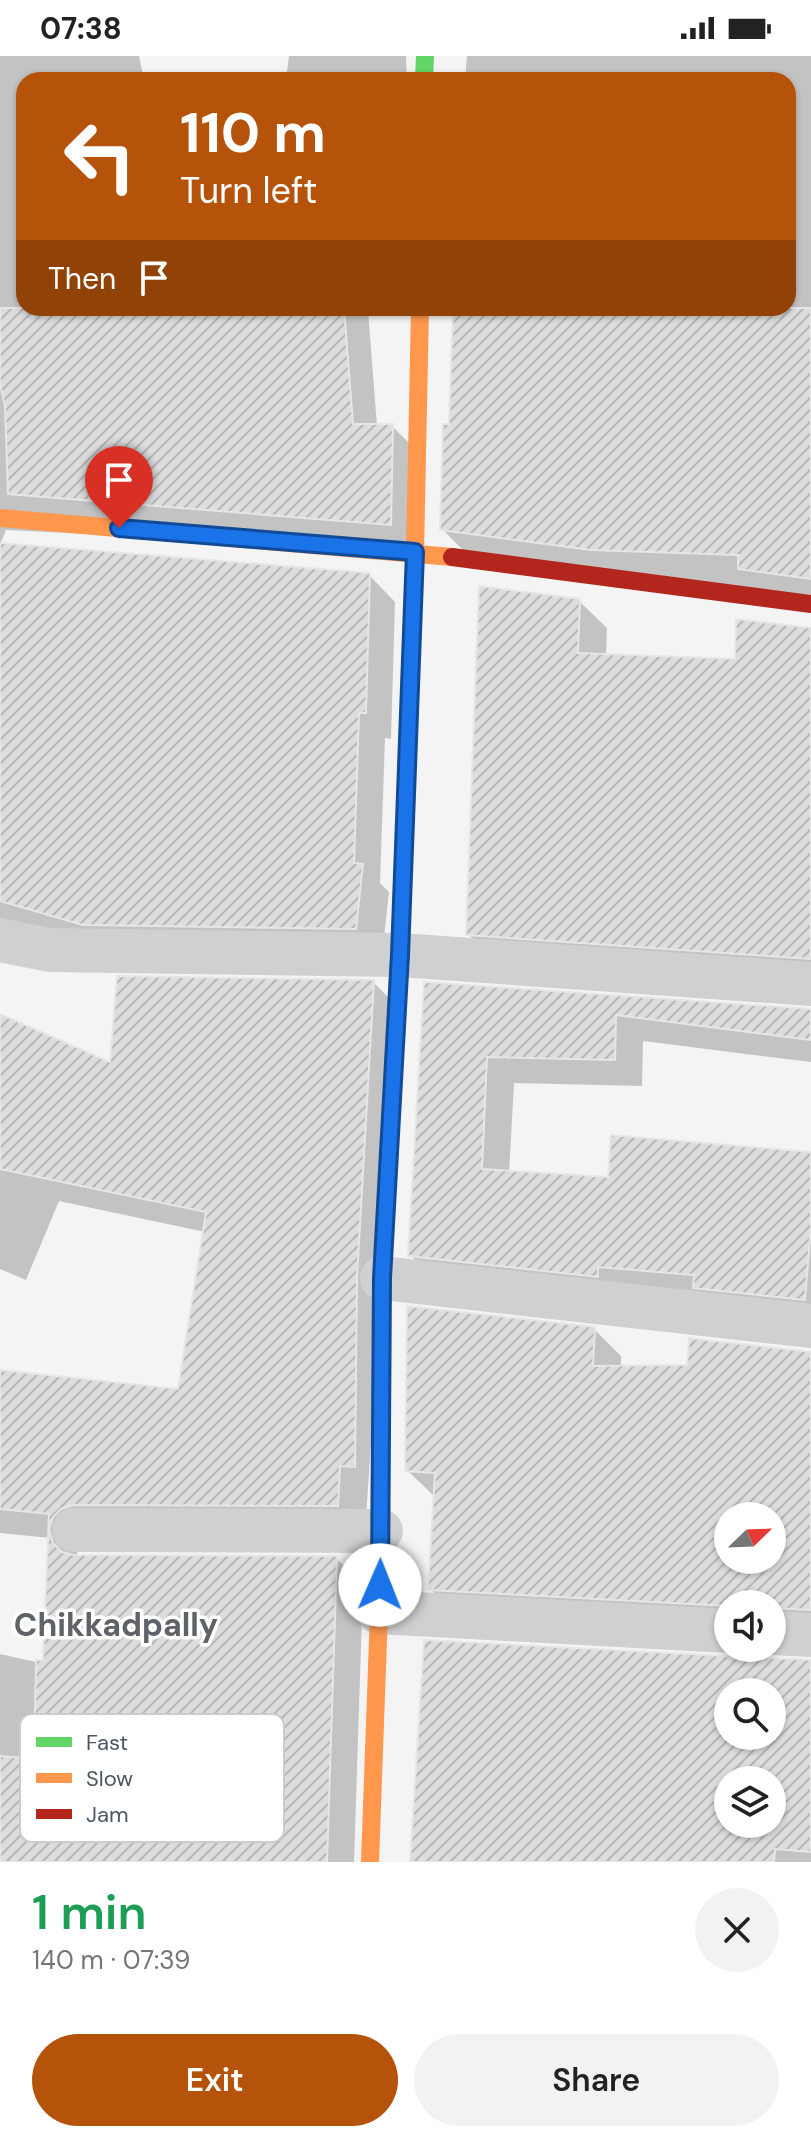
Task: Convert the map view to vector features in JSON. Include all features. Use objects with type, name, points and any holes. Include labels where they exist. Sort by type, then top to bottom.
[{"type":"street","points":[[370,1862],[381,1531],[382,1278],[400,955],[415,552],[420,316]]},
{"type":"street","points":[[0,518],[415,552],[811,604]]},
{"type":"street","points":[[0,940],[50,950],[400,955],[811,984]]},
{"type":"street","points":[[382,1278],[811,1326]]},
{"type":"street","points":[[74,1530],[381,1531]]},
{"type":"street","points":[[379,1612],[714,1630]]},
{"type":"street","points":[[786,1634],[811,1635]]},
{"type":"building","points":[[0,308],[16,308],[16,316],[345,316],[353,424],[393,424],[391,525],[8,494],[5,406],[0,384]]},
{"type":"building","points":[[796,308],[811,308],[811,579],[738,569],[738,555],[591,550],[440,530],[443,424],[449,424],[453,316],[796,316]]},
{"type":"building","points":[[0,543],[370,573],[366,713],[359,713],[354,863],[363,864],[356,929],[83,925],[0,901]]},
{"type":"building","points":[[479,586],[580,599],[578,653],[735,659],[736,619],[811,628],[811,959],[466,935]]},
{"type":"building","points":[[117,976],[374,980],[357,1277],[355,1467],[340,1466],[338,1506],[74,1505],[61,1509],[53,1517],[49,1529],[53,1543],[62,1552],[74,1555],[337,1556],[327,1862],[0,1862],[0,1756],[20,1758],[20,1842],[284,1842],[284,1714],[35,1714],[36,1660],[43,1660],[49,1514],[0,1509],[0,1370],[178,1389],[206,1212],[0,1169],[0,1014],[110,1062]]},
{"type":"building","points":[[424,982],[811,1009],[811,1040],[616,1015],[615,1060],[487,1057],[482,1169],[608,1177],[611,1135],[811,1152],[811,1226],[805,1300],[693,1288],[694,1275],[598,1267],[598,1277],[408,1256]]},
{"type":"building","points":[[407,1306],[595,1327],[593,1366],[687,1365],[689,1338],[811,1352],[811,1610],[786,1609],[786,1590],[714,1590],[714,1605],[428,1590],[435,1473],[405,1471]]},
{"type":"building","points":[[424,1640],[714,1655],[714,1662],[811,1660],[811,1852],[775,1849],[774,1862],[410,1862]]},
{"type":"traffic: fast","points":[[424,72],[425,56]]},
{"type":"traffic: fast","points":[[380,1457],[382,1278],[401,920]]},
{"type":"traffic: slow","points":[[401,920],[415,552],[420,316]]},
{"type":"traffic: slow","points":[[0,518],[452,557]]},
{"type":"traffic: slow","points":[[370,1862],[379,1612],[380,1457]]},
{"type":"traffic: jam","points":[[452,557],[811,604]]},
{"type":"district","name":"Chikkadpally","points":[[116,1625]]},
{"type":"route","points":[[119,528],[415,552],[400,955],[382,1278],[380,1585]]}]
